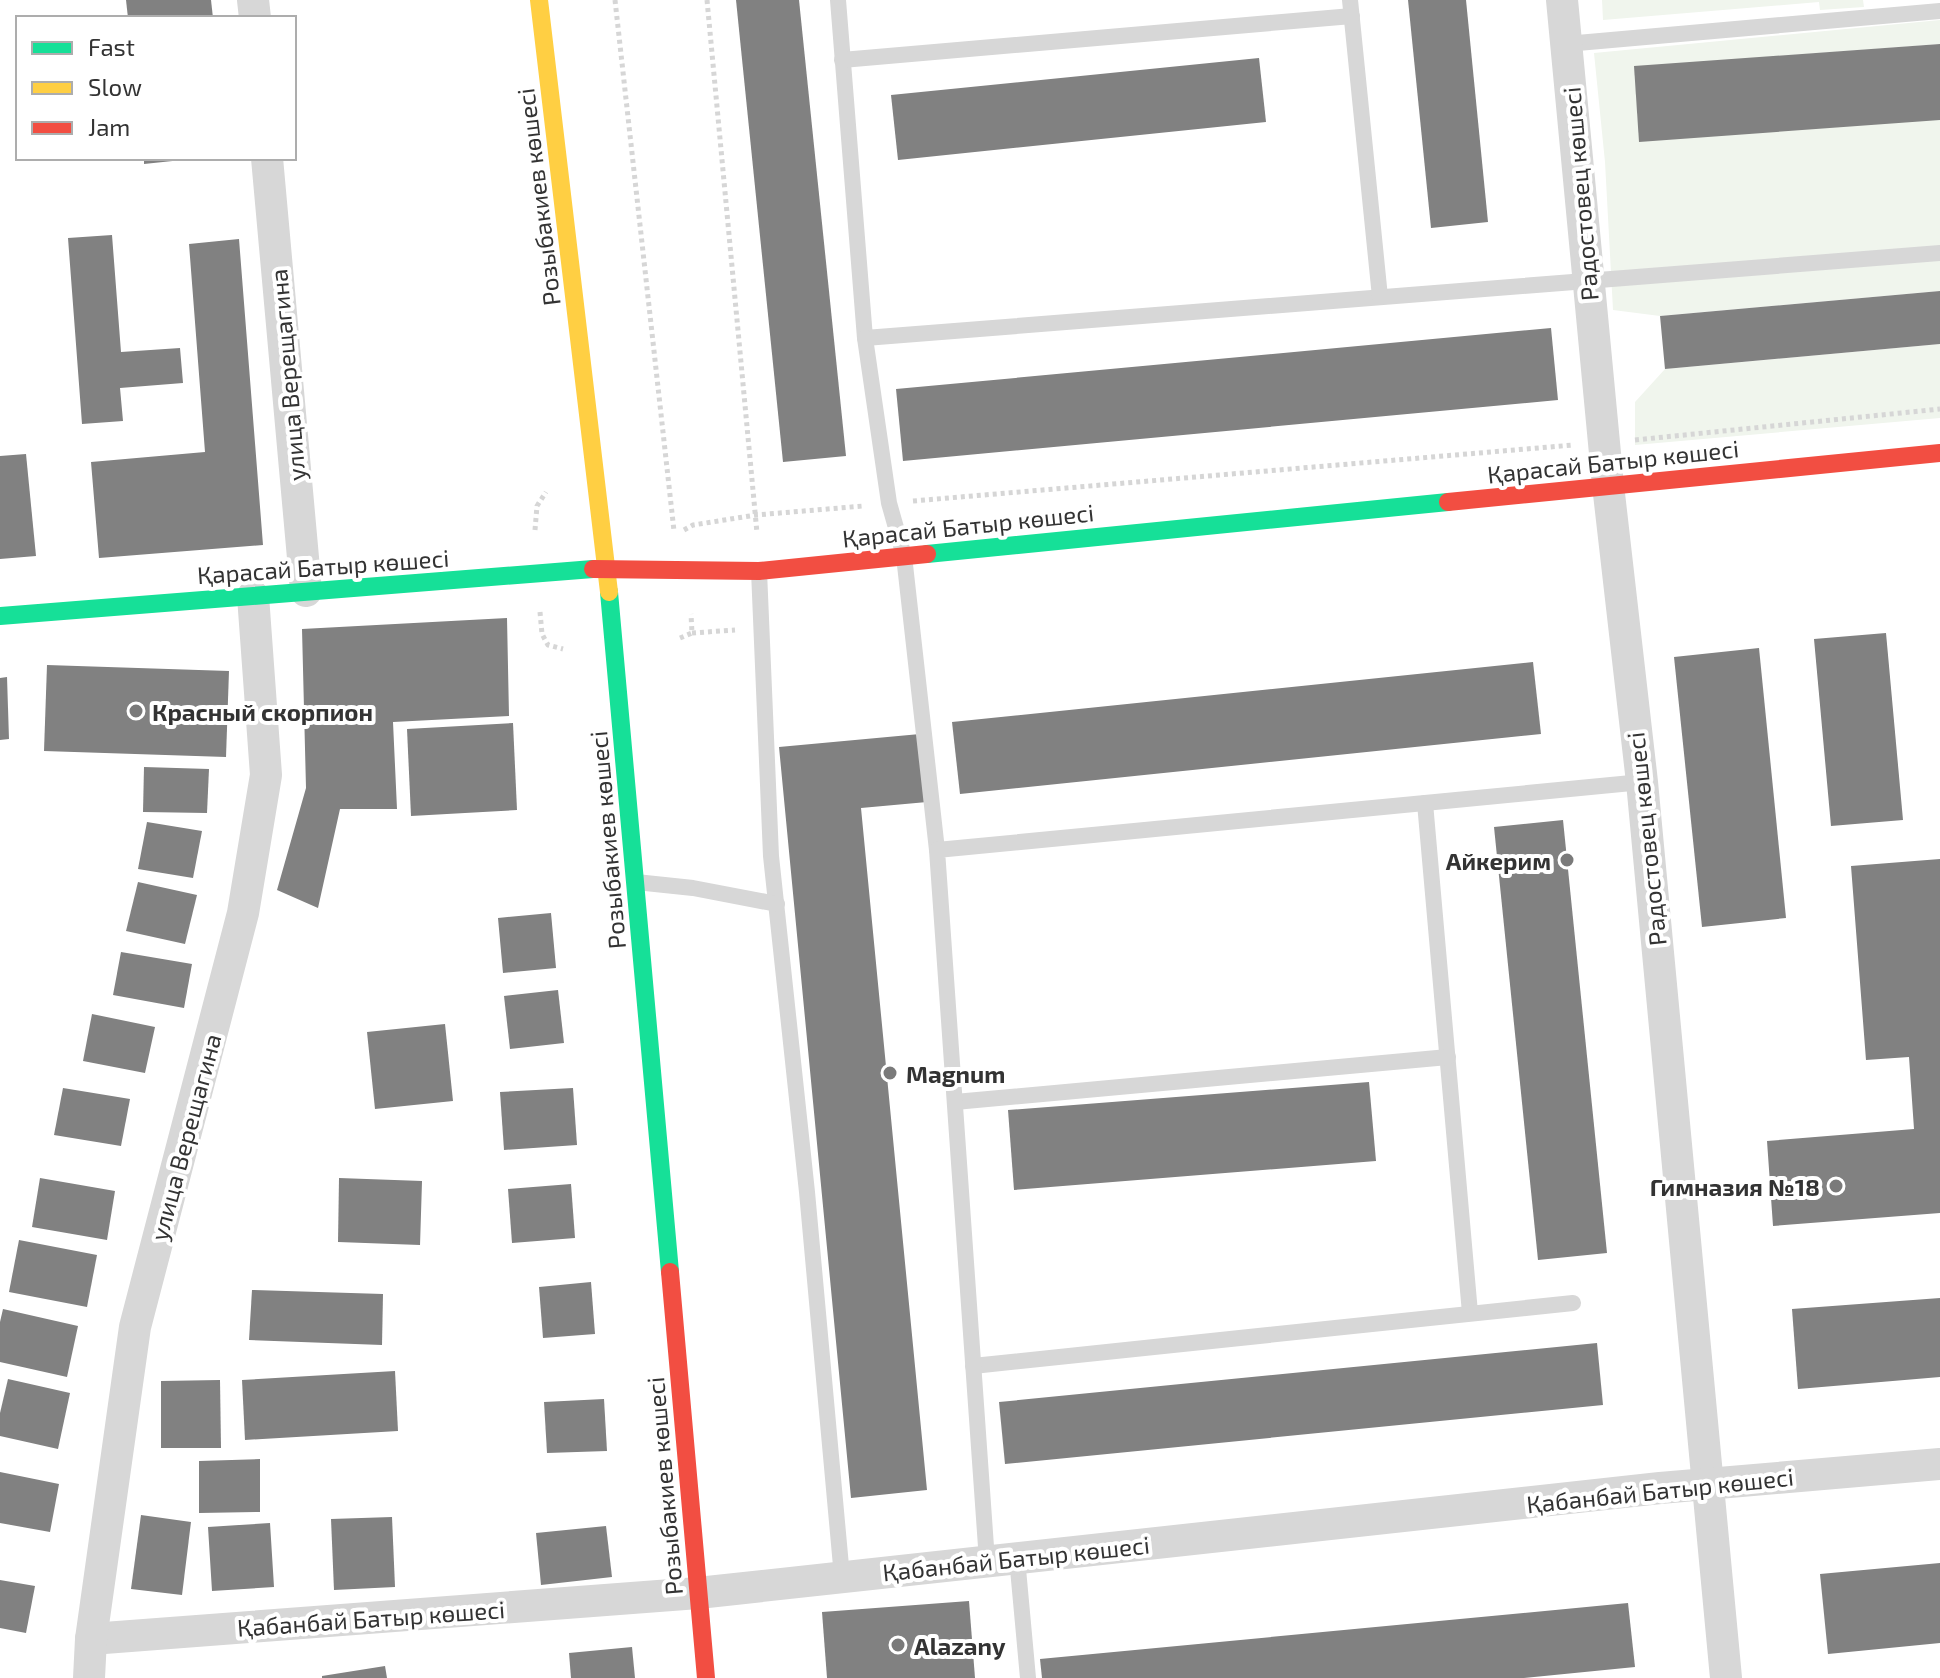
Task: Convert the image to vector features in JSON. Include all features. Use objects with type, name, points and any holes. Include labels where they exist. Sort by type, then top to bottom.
[{"type":"street","name":"Розыбакиев көшесі","points":[[539,0],[607,568],[706,1678]]},
{"type":"street","name":"Радостовец көшесі","points":[[1562,0],[1608,485],[1642,782],[1726,1678]]},
{"type":"street","name":"улица Верещагина","points":[[267,160],[306,591]]},
{"type":"street","name":"Қарасай Батыр көшесі","points":[[0,616],[607,568],[759,571],[1940,453]]},
{"type":"street","name":"улица Верещагина","points":[[89,1678],[91,1639],[135,1327],[243,913],[266,775],[253,596]]},
{"type":"street","name":"Қабанбай Батыр көшесі","points":[[91,1639],[698,1593],[1707,1483],[1940,1464]]},
{"type":"lane","points":[[838,0],[865,338],[889,503],[904,556],[937,850],[973,1366],[1002,1560],[1028,1678]]},
{"type":"lane","points":[[842,60],[1351,8],[1380,297]]},
{"type":"lane","points":[[1566,44],[1940,11]]},
{"type":"lane","points":[[865,338],[1940,253]]},
{"type":"lane","points":[[759,571],[771,856],[807,1192],[842,1577]]},
{"type":"lane","points":[[937,850],[1642,782]]},
{"type":"lane","points":[[1425,803],[1470,1313]]},
{"type":"lane","points":[[634,881],[693,888],[777,904]]},
{"type":"lane","points":[[955,1102],[1448,1057]]},
{"type":"lane","points":[[973,1366],[1573,1303]]},
{"type":"path","points":[[615,0],[674,534],[693,525],[756,515],[1604,443],[1940,409]]},
{"type":"path","points":[[707,0],[759,571]]},
{"type":"path","points":[[535,530],[537,506],[546,492]]},
{"type":"path","points":[[540,599],[542,634],[548,645],[563,649]]},
{"type":"path","points":[[691,614],[692,633]]},
{"type":"path","points":[[680,638],[692,633],[761,629]]},
{"type":"shaded area","points":[[1602,0],[1863,0],[1864,7],[1820,10],[1819,2],[1603,20]]},
{"type":"shaded area","points":[[1940,20],[1940,44],[1634,67],[1940,120],[1940,291],[1660,316],[1613,310],[1605,162],[1594,53]]},
{"type":"shaded area","points":[[1940,344],[1940,418],[1635,445],[1635,402],[1665,369]]},
{"type":"building","points":[[126,0],[211,0],[213,16],[128,16]]},
{"type":"building","points":[[736,0],[799,0],[846,456],[783,462]]},
{"type":"building","points":[[1408,0],[1466,0],[1488,222],[1431,228]]},
{"type":"building","points":[[1940,44],[1940,120],[1639,142],[1634,66]]},
{"type":"building","points":[[1259,58],[1266,122],[898,160],[891,95]]},
{"type":"building","points":[[144,160],[182,160],[144,164]]},
{"type":"building","points":[[112,235],[121,352],[180,348],[183,383],[120,388],[123,421],[82,424],[68,238]]},
{"type":"building","points":[[239,239],[263,545],[99,558],[91,462],[205,452],[189,244]]},
{"type":"building","points":[[1940,291],[1940,344],[1665,369],[1660,316]]},
{"type":"building","points":[[1551,328],[1558,400],[903,461],[896,389]]},
{"type":"building","points":[[26,454],[36,556],[0,559],[0,456]]},
{"type":"building","points":[[507,618],[509,716],[393,722],[397,809],[340,809],[318,908],[277,890],[306,788],[302,629]]},
{"type":"building","points":[[1886,633],[1903,820],[1831,826],[1814,639]]},
{"type":"building","points":[[1759,648],[1786,918],[1702,927],[1674,657]]},
{"type":"building","points":[[1533,662],[1541,734],[960,794],[952,722]]},
{"type":"building","name":"Красный скорпион","points":[[47,665],[229,671],[226,757],[44,751]]},
{"type":"building","points":[[7,677],[9,739],[0,740],[0,678]]},
{"type":"building","points":[[513,723],[517,810],[411,816],[407,729]]},
{"type":"building","points":[[920,734],[927,802],[861,808],[927,1490],[851,1498],[779,747]]},
{"type":"building","points":[[144,767],[209,769],[207,813],[143,812]]},
{"type":"building","points":[[1563,820],[1607,1253],[1538,1260],[1494,827]]},
{"type":"building","points":[[147,822],[202,831],[193,878],[138,869]]},
{"type":"building","points":[[1940,859],[1940,1213],[1773,1226],[1767,1141],[1914,1129],[1909,1057],[1866,1060],[1851,866]]},
{"type":"building","points":[[138,882],[197,895],[185,944],[126,931]]},
{"type":"building","points":[[551,913],[556,968],[503,973],[498,918]]},
{"type":"building","points":[[121,952],[192,964],[184,1008],[113,995]]},
{"type":"building","points":[[558,990],[564,1043],[510,1049],[504,996]]},
{"type":"building","points":[[92,1014],[155,1027],[145,1073],[83,1061]]},
{"type":"building","points":[[445,1024],[453,1101],[375,1109],[367,1032]]},
{"type":"building","points":[[1369,1082],[1376,1161],[1014,1190],[1008,1110]]},
{"type":"building","points":[[63,1088],[130,1099],[121,1146],[54,1135]]},
{"type":"building","points":[[573,1088],[577,1145],[504,1150],[500,1092]]},
{"type":"building","points":[[40,1178],[115,1191],[107,1240],[32,1227]]},
{"type":"building","points":[[339,1178],[422,1181],[420,1245],[338,1242]]},
{"type":"building","points":[[571,1184],[575,1238],[512,1243],[508,1189]]},
{"type":"building","points":[[19,1240],[97,1255],[87,1307],[9,1292]]},
{"type":"building","points":[[591,1282],[595,1334],[543,1338],[539,1287]]},
{"type":"building","points":[[252,1290],[383,1294],[382,1345],[249,1340]]},
{"type":"building","points":[[1940,1298],[1940,1377],[1798,1389],[1792,1309]]},
{"type":"building","points":[[3,1309],[78,1326],[67,1377],[0,1362]]},
{"type":"building","points":[[1597,1343],[1603,1405],[1005,1464],[999,1402]]},
{"type":"building","points":[[395,1371],[398,1431],[245,1440],[242,1380]]},
{"type":"building","points":[[8,1379],[70,1393],[58,1449],[0,1436],[0,1413]]},
{"type":"building","points":[[220,1380],[221,1448],[161,1448],[161,1381]]},
{"type":"building","points":[[604,1399],[607,1451],[547,1453],[544,1402]]},
{"type":"building","points":[[260,1459],[260,1512],[199,1513],[199,1461]]},
{"type":"building","points":[[0,1472],[59,1484],[50,1532],[0,1523]]},
{"type":"building","points":[[141,1515],[191,1522],[182,1595],[131,1589]]},
{"type":"building","points":[[392,1517],[395,1587],[334,1590],[331,1519]]},
{"type":"building","points":[[270,1523],[274,1587],[212,1591],[208,1527]]},
{"type":"building","points":[[606,1526],[612,1577],[541,1585],[536,1533]]},
{"type":"building","points":[[1940,1563],[1940,1643],[1828,1654],[1820,1574]]},
{"type":"building","points":[[0,1580],[35,1586],[26,1633],[0,1628]]},
{"type":"building","name":"Alazany","points":[[969,1601],[975,1678],[827,1678],[822,1612]]},
{"type":"building","points":[[1628,1603],[1635,1667],[1524,1678],[1042,1678],[1040,1659]]},
{"type":"building","points":[[632,1647],[635,1678],[571,1678],[569,1653]]},
{"type":"building","points":[[385,1666],[387,1678],[322,1678],[322,1676]]},
{"type":"traffic: fast","points":[[927,554],[1448,502]]},
{"type":"traffic: fast","points":[[0,616],[593,569]]},
{"type":"traffic: fast","points":[[609,592],[670,1272]]},
{"type":"traffic: slow","points":[[539,0],[609,592]]},
{"type":"traffic: jam","points":[[1448,502],[1940,453]]},
{"type":"traffic: jam","points":[[593,569],[759,571],[927,554]]},
{"type":"traffic: jam","points":[[670,1272],[706,1678]]},
{"type":"place","name":"Красный скорпион","points":[[136,711]]},
{"type":"place","name":"Айкерим","points":[[1567,860]]},
{"type":"place","name":"Magnum","points":[[890,1073]]},
{"type":"place","name":"Гимназия №18","points":[[1836,1186]]},
{"type":"place","name":"Alazany","points":[[898,1645]]}]
